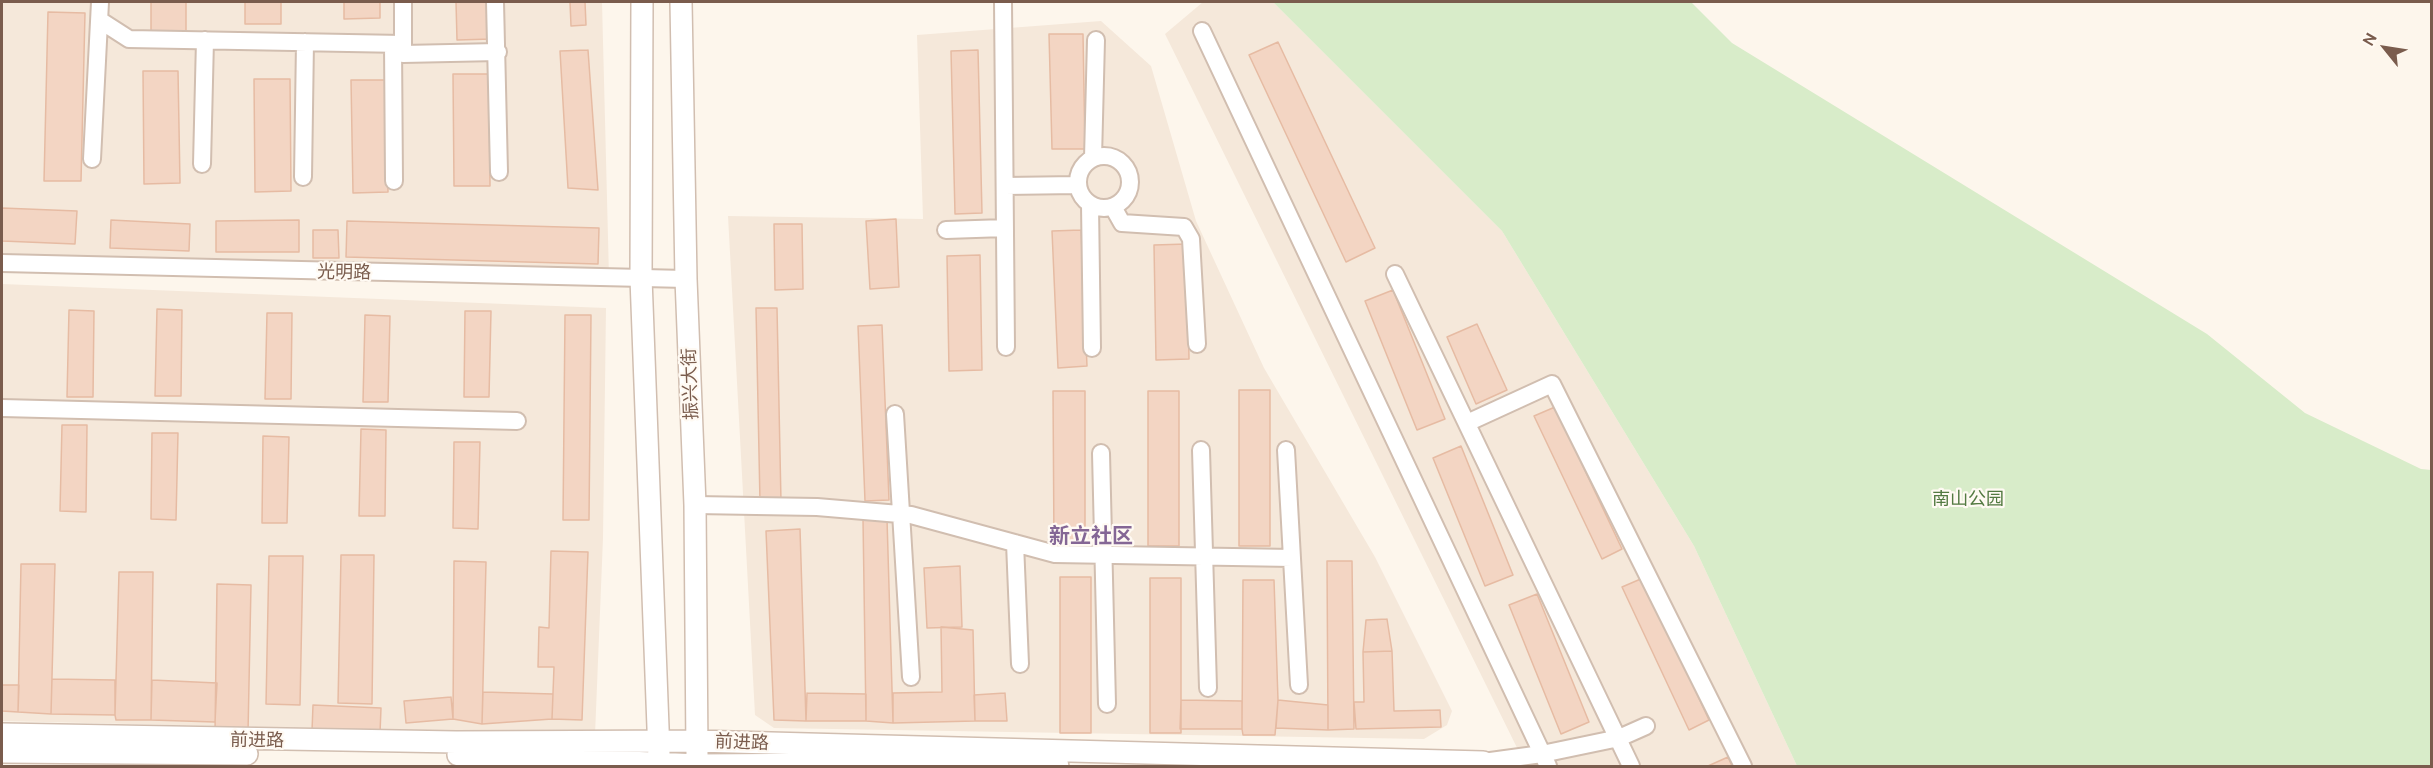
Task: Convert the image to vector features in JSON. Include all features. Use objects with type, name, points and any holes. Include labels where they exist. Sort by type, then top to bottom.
[{"type":"street","points":[[92,159],[101,21],[100,2]]},
{"type":"street","points":[[394,181],[398,44],[402,2]]},
{"type":"street","points":[[495,2],[498,52],[499,172]]},
{"type":"street","points":[[642,2],[641,278],[660,765]]},
{"type":"street","name":"振兴大街","points":[[681,2],[686,279],[695,505],[698,766]]},
{"type":"street","points":[[1003,2],[1006,347]]},
{"type":"street","points":[[101,21],[129,39],[398,44]]},
{"type":"street","points":[[1202,31],[1545,760]]},
{"type":"street","points":[[202,164],[205,40]]},
{"type":"street","points":[[1093,158],[1096,40]]},
{"type":"street","points":[[303,177],[305,42]]},
{"type":"street","points":[[398,44],[403,54],[498,52]]},
{"type":"street","points":[[1114,157],[1129,172],[1129,193],[1113,207],[1097,208],[1090,205],[1080,193],[1077,185],[1084,164],[1093,158],[1114,157]]},
{"type":"street","points":[[1005,186],[1077,185]]},
{"type":"street","points":[[1090,205],[1092,348]]},
{"type":"street","points":[[1113,207],[1122,224],[1184,227],[1191,239],[1197,344]]},
{"type":"street","points":[[946,230],[1005,228]]},
{"type":"street","name":"光明路","points":[[2,263],[686,279]]},
{"type":"street","points":[[1395,274],[1631,766]]},
{"type":"street","points":[[1467,423],[1552,384],[1743,766]]},
{"type":"street","points":[[2,408],[517,420]]},
{"type":"street","points":[[896,414],[911,677]]},
{"type":"street","points":[[1201,450],[1208,688]]},
{"type":"street","points":[[1286,450],[1299,685]]},
{"type":"street","points":[[1101,453],[1107,705]]},
{"type":"street","points":[[695,505],[818,507],[902,514],[1055,554],[1292,558]]},
{"type":"street","points":[[1015,543],[1020,664]]},
{"type":"street","points":[[1484,764],[1545,760],[1619,738],[1646,726]]},
{"type":"street","name":"前进路","points":[[2,735],[456,742],[658,740],[1484,764]]},
{"type":"street","name":"前进路","points":[[2,752],[460,755],[698,766],[996,764],[1058,766]]},
{"type":"shaded area","points":[[2,2],[602,2],[609,277],[2,263]]},
{"type":"shaded area","points":[[1203,2],[1273,2],[1502,231],[1694,546],[1797,766],[1526,766],[1165,34]]},
{"type":"shaded area","points":[[1101,21],[1151,66],[1196,221],[1264,368],[1375,557],[1452,711],[1447,725],[1424,739],[774,728],[755,715],[728,216],[923,219],[917,35]]},
{"type":"shaded area","points":[[2,284],[606,308],[603,538],[595,735],[2,721]]},
{"type":"green space","name":"南山公园","points":[[1273,2],[1691,2],[1732,43],[2207,334],[2305,413],[2421,469],[2431,470],[2431,766],[1797,766],[1694,546],[1502,231]]},
{"type":"building","points":[[151,2],[186,2],[186,33],[151,33]]},
{"type":"building","points":[[245,2],[281,2],[281,24],[245,24]]},
{"type":"building","points":[[344,2],[380,2],[380,18],[344,19]]},
{"type":"building","points":[[456,2],[490,2],[492,39],[457,40]]},
{"type":"building","points":[[570,2],[585,2],[586,25],[571,26]]},
{"type":"building","points":[[48,12],[85,13],[81,181],[44,181]]},
{"type":"building","points":[[1049,34],[1083,34],[1085,149],[1052,149]]},
{"type":"building","points":[[1278,42],[1375,248],[1346,262],[1249,55]]},
{"type":"building","points":[[588,50],[598,190],[568,188],[560,51]]},
{"type":"building","points":[[978,50],[982,213],[955,214],[951,51]]},
{"type":"building","points":[[143,71],[178,71],[180,183],[144,184]]},
{"type":"building","points":[[453,74],[489,74],[490,186],[454,186]]},
{"type":"building","points":[[254,79],[290,79],[291,191],[255,192]]},
{"type":"building","points":[[351,80],[387,80],[388,192],[353,193]]},
{"type":"building","points":[[2,208],[77,211],[75,244],[2,241]]},
{"type":"building","points":[[896,219],[899,287],[870,289],[866,221]]},
{"type":"building","points":[[111,220],[190,224],[189,251],[110,248]]},
{"type":"building","points":[[299,220],[299,252],[216,252],[216,221]]},
{"type":"building","points":[[347,221],[599,228],[598,264],[346,257]]},
{"type":"building","points":[[774,224],[802,224],[803,289],[775,290]]},
{"type":"building","points":[[313,230],[338,230],[339,258],[313,258]]},
{"type":"building","points":[[1081,230],[1087,366],[1058,368],[1052,231]]},
{"type":"building","points":[[1187,244],[1189,359],[1156,360],[1154,245]]},
{"type":"building","points":[[980,255],[982,370],[949,371],[947,256]]},
{"type":"building","points":[[1393,290],[1445,419],[1417,430],[1365,301]]},
{"type":"building","points":[[756,308],[777,308],[781,502],[760,502]]},
{"type":"building","points":[[157,309],[182,310],[181,396],[155,396]]},
{"type":"building","points":[[69,310],[94,311],[93,397],[67,397]]},
{"type":"building","points":[[465,311],[491,311],[489,397],[464,397]]},
{"type":"building","points":[[267,313],[292,313],[291,399],[265,399]]},
{"type":"building","points":[[365,315],[390,316],[388,402],[363,402]]},
{"type":"building","points":[[565,315],[591,315],[589,520],[563,520]]},
{"type":"building","points":[[1477,324],[1507,390],[1476,404],[1447,337]]},
{"type":"building","points":[[882,325],[889,500],[865,501],[858,326]]},
{"type":"building","points":[[1239,390],[1270,390],[1270,546],[1239,546]]},
{"type":"building","points":[[1053,391],[1085,391],[1085,547],[1054,547]]},
{"type":"building","points":[[1148,391],[1179,391],[1179,546],[1148,546]]},
{"type":"building","points":[[1555,407],[1622,549],[1602,559],[1534,416]]},
{"type":"building","points":[[62,425],[87,425],[86,512],[60,511]]},
{"type":"building","points":[[361,429],[386,430],[385,516],[359,516]]},
{"type":"building","points":[[152,433],[178,433],[176,520],[151,519]]},
{"type":"building","points":[[263,436],[289,437],[287,523],[262,523]]},
{"type":"building","points":[[454,442],[480,442],[478,529],[453,528]]},
{"type":"building","points":[[1461,446],[1513,575],[1485,586],[1433,458]]},
{"type":"building","points":[[863,519],[887,519],[893,723],[866,721]]},
{"type":"building","points":[[800,529],[806,721],[774,720],[766,531]]},
{"type":"building","points":[[551,551],[588,552],[582,720],[552,719],[554,667],[538,667],[539,627],[549,628]]},
{"type":"building","points":[[341,555],[374,555],[372,704],[338,703]]},
{"type":"building","points":[[269,556],[303,556],[300,705],[266,704]]},
{"type":"building","points":[[454,561],[486,562],[482,724],[453,719]]},
{"type":"building","points":[[1327,561],[1352,561],[1354,729],[1328,730]]},
{"type":"building","points":[[21,564],[55,564],[51,714],[18,712]]},
{"type":"building","points":[[960,566],[962,627],[927,628],[924,568]]},
{"type":"building","points":[[119,572],[153,572],[151,720],[116,720]]},
{"type":"building","points":[[1060,577],[1091,577],[1091,733],[1060,733]]},
{"type":"building","points":[[1150,578],[1181,578],[1181,733],[1150,733]]},
{"type":"building","points":[[1643,578],[1709,720],[1689,730],[1622,587]]},
{"type":"building","points":[[1243,580],[1274,580],[1278,700],[1275,735],[1243,735]]},
{"type":"building","points":[[217,584],[251,585],[248,733],[215,732]]},
{"type":"building","points":[[1537,594],[1589,722],[1561,734],[1509,605]]},
{"type":"building","points":[[1387,619],[1392,651],[1363,652],[1366,620]]},
{"type":"building","points":[[941,627],[973,630],[975,721],[893,723],[893,693],[942,692]]},
{"type":"building","points":[[1392,651],[1394,711],[1440,710],[1441,727],[1356,729],[1354,702],[1364,702],[1363,652]]},
{"type":"building","points":[[52,679],[115,680],[115,715],[51,714]]},
{"type":"building","points":[[152,680],[217,683],[215,722],[151,720]]},
{"type":"building","points":[[2,685],[19,685],[18,712],[2,711]]},
{"type":"building","points":[[483,692],[553,694],[552,719],[482,724]]},
{"type":"building","points":[[807,693],[866,694],[866,721],[806,721]]},
{"type":"building","points":[[1005,693],[1007,721],[975,721],[974,695]]},
{"type":"building","points":[[451,697],[453,719],[406,723],[404,701]]},
{"type":"building","points":[[1181,700],[1242,701],[1242,729],[1180,729]]},
{"type":"building","points":[[1278,700],[1328,705],[1328,730],[1276,728]]},
{"type":"building","points":[[313,705],[381,708],[380,733],[312,731]]},
{"type":"building","points":[[1728,757],[1732,766],[1708,766]]},
{"type":"district","name":"新立社区","points":[[1091,536]]}]
